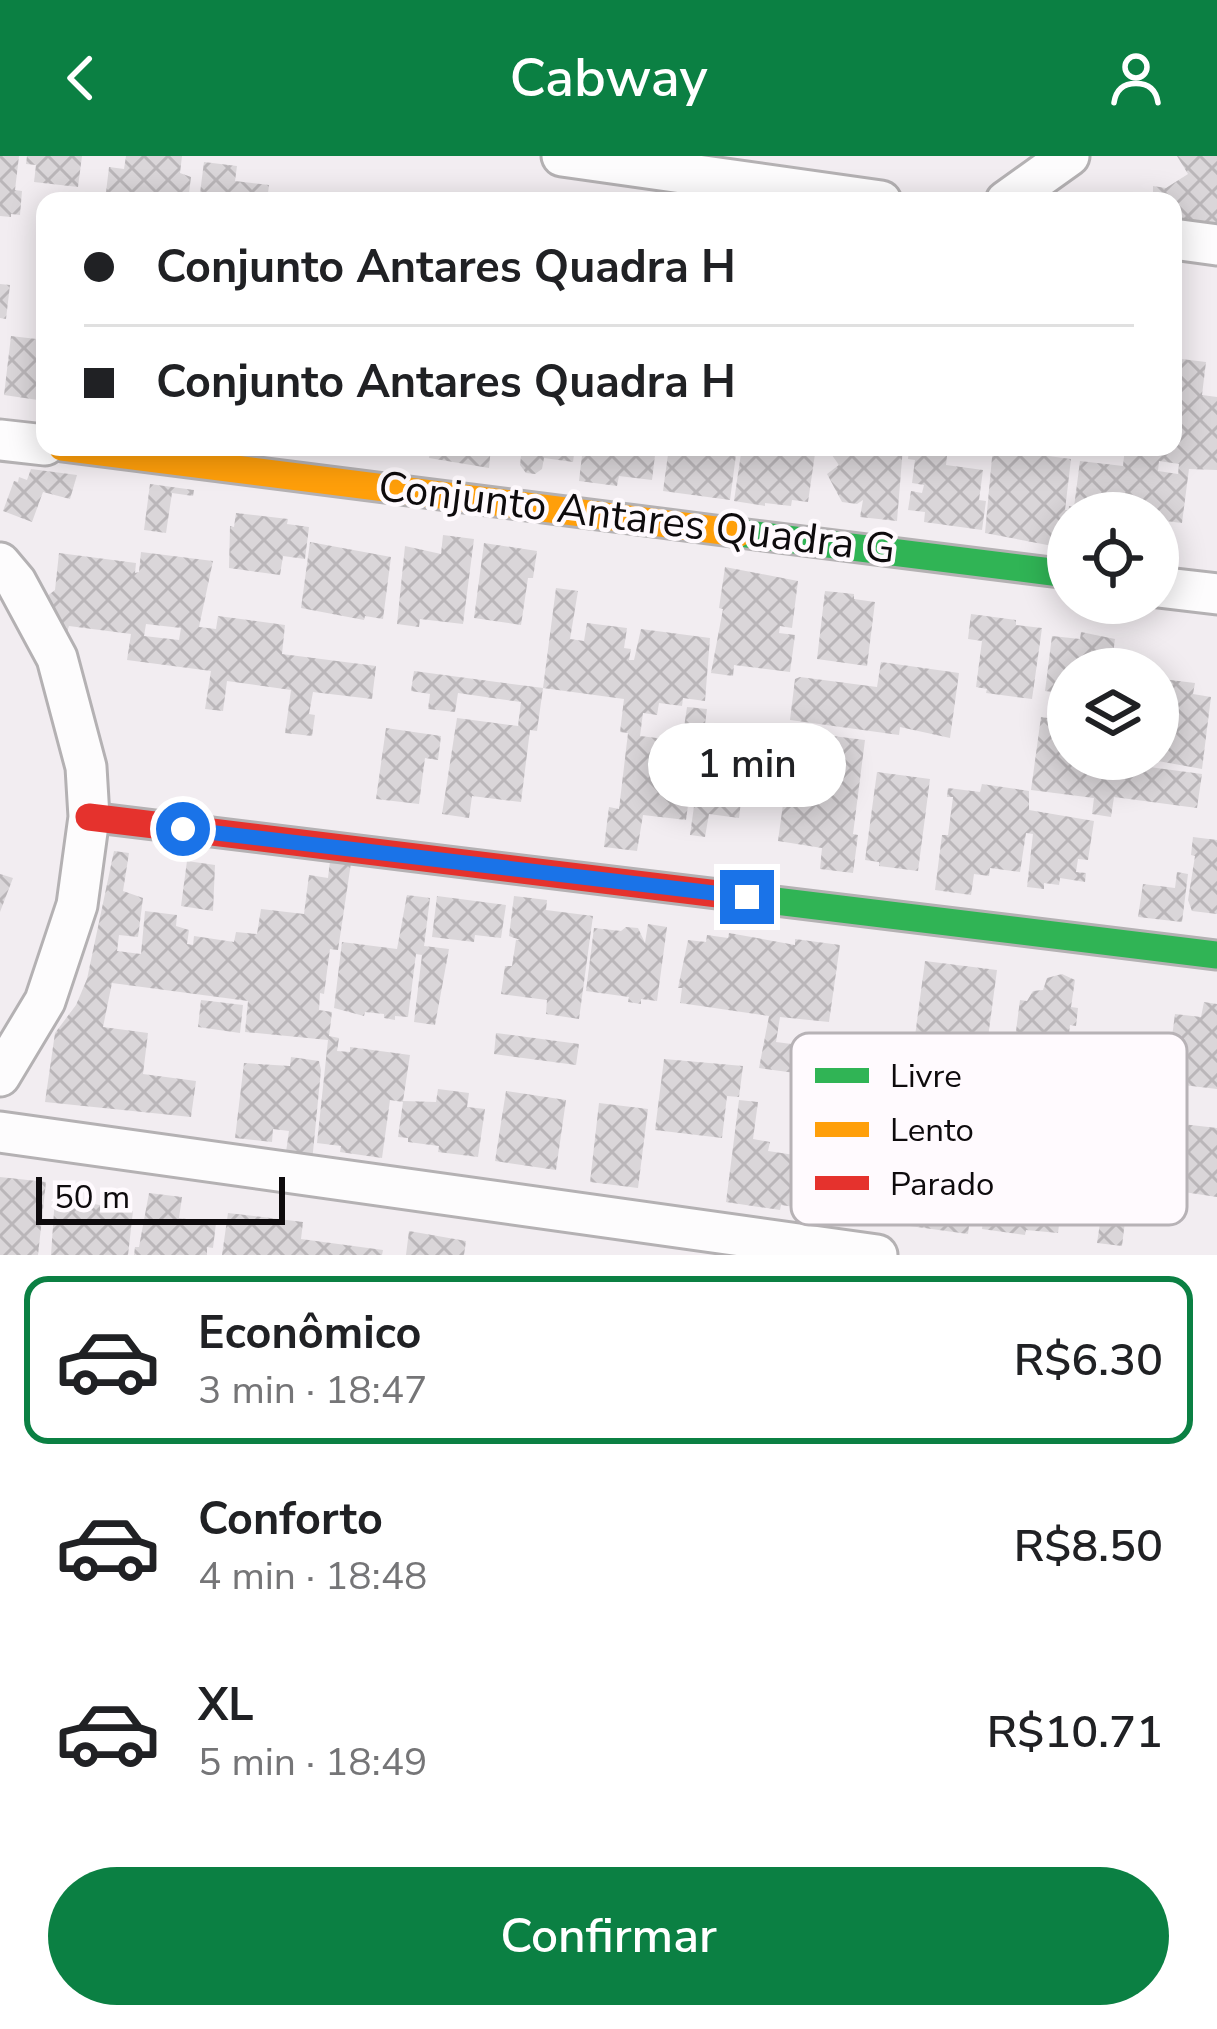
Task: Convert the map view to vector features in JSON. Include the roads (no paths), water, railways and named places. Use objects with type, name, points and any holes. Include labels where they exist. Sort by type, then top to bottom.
[{"type":"street","points":[[562,156],[817,192]]},
{"type":"street","points":[[1019,192],[1069,156]]},
{"type":"street","points":[[1182,240],[1217,245]]},
{"type":"street","points":[[0,440],[36,444]]},
{"type":"street","name":"Conjunto Antares Quadra G","points":[[133,456],[1047,571]]},
{"type":"street","points":[[0,562],[57,658],[86,767],[89,817],[77,905],[45,1001],[0,1076]]},
{"type":"street","points":[[1179,589],[1217,594]]},
{"type":"street","points":[[89,817],[1217,955]]},
{"type":"street","points":[[0,1132],[878,1255]]}]
